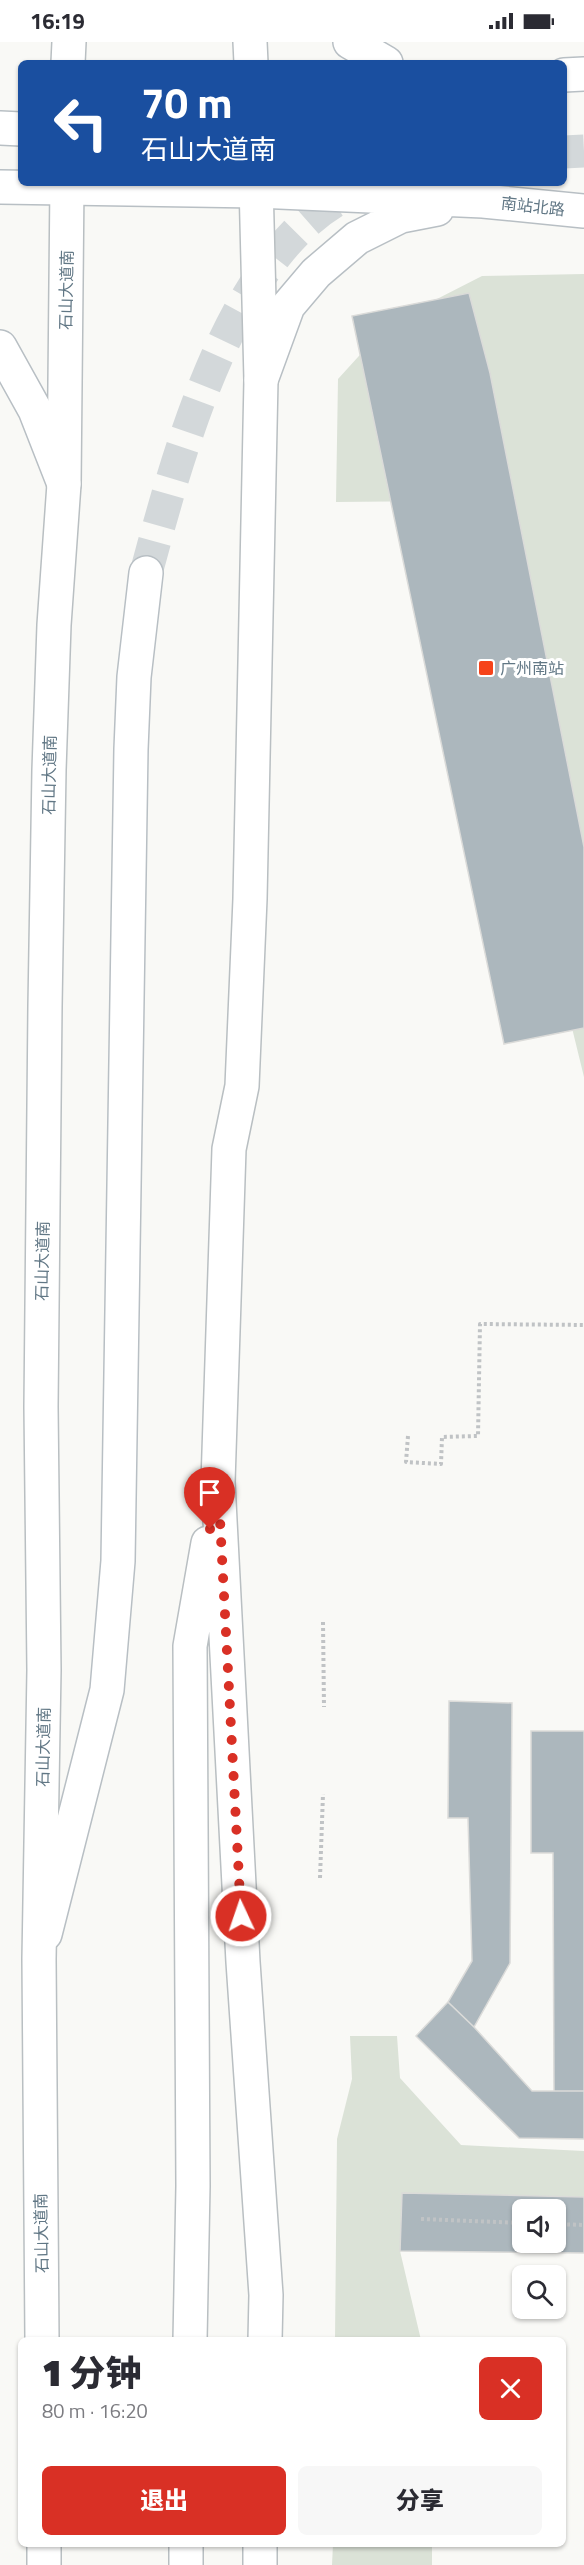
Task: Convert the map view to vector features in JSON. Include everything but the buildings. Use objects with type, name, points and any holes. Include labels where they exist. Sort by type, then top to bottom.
[{"type":"main road","points":[[68,60],[69,42]]},
{"type":"main road","points":[[250,42],[251,60]]},
{"type":"main road","points":[[350,42],[381,60]]},
{"type":"main road","points":[[567,75],[584,74]]},
{"type":"main road","points":[[0,128],[18,129]]},
{"type":"main road","points":[[0,187],[34,186]]},
{"type":"main road","name":"石山大道南","points":[[42,2337],[39,1959],[44,1670],[41,1407],[48,794],[54,625],[64,484],[67,186]]},
{"type":"main road","points":[[162,186],[257,187],[483,201]]},
{"type":"main road","points":[[257,187],[261,380],[250,899],[242,1086],[229,1149],[218,1482],[243,1962],[266,2295],[265,2337]]},
{"type":"main road","points":[[261,380],[288,306],[316,273],[357,238],[401,216],[483,201]]},
{"type":"main road","name":"南站北路","points":[[483,201],[584,211]]},
{"type":"main road","points":[[0,346],[35,410],[64,484]]},
{"type":"main road","points":[[39,1959],[107,1690],[117,1572],[131,749],[134,677],[146,573]]},
{"type":"main road","points":[[190,2337],[193,2186],[190,1646],[218,1482]]},
{"type":"main road","points":[[44,2547],[44,2565]]},
{"type":"main road","points":[[186,2547],[186,2565]]},
{"type":"main road","points":[[260,2547],[260,2565]]},
{"type":"path","points":[[408,1436],[406,1462],[441,1464],[442,1437],[478,1436],[480,1324],[584,1325]]},
{"type":"path","points":[[323,1622],[324,1707]]},
{"type":"path","points":[[320,1878],[323,1794]]},
{"type":"path","points":[[422,2219],[512,2223]]},
{"type":"path","points":[[566,2224],[584,2225]]},
{"type":"shaded area","points":[[584,274],[584,1077],[443,501],[336,502],[338,379],[388,324],[482,276]]},
{"type":"shaded area","points":[[350,2036],[397,2036],[400,2078],[461,2145],[584,2151],[584,2198],[402,2197],[400,2251],[420,2337],[335,2337],[337,2139],[352,2079]]},
{"type":"shaded area","points":[[333,2547],[432,2547],[432,2565],[332,2565]]},
{"type":"tunnel","points":[[567,152],[584,151]]},
{"type":"tunnel","points":[[146,573],[175,470],[195,412],[218,355],[245,300],[278,253],[316,214],[360,189]]},
{"type":"place","name":"广州南站","points":[[486,668]]},
{"type":"route","points":[[210,1529],[218,1482],[241,1916]]}]
